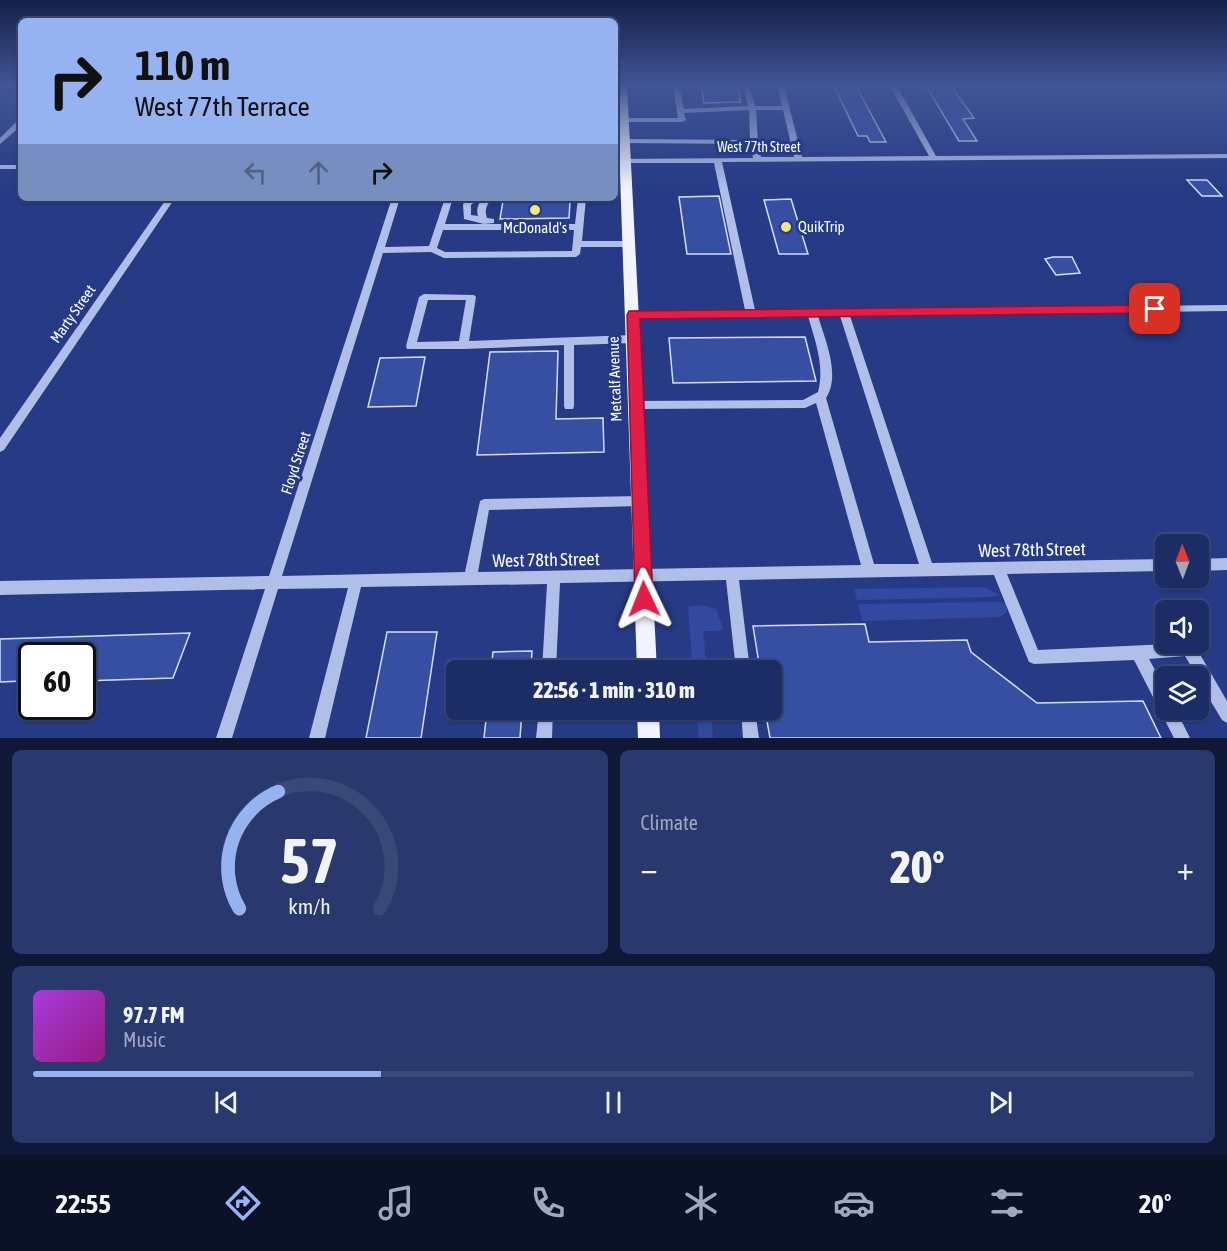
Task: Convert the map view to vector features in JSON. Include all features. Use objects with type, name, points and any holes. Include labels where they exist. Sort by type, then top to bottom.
[{"type":"main road","name":"Metcalf Avenue","points":[[623,120],[625,141],[621,161],[630,244],[647,660]]},
{"type":"main road","points":[[648,720],[649,738]]},
{"type":"street","points":[[753,120],[758,161]]},
{"type":"street","points":[[789,120],[799,160]]},
{"type":"street","points":[[912,120],[934,159]]},
{"type":"street","points":[[0,142],[18,125]]},
{"type":"street","points":[[625,141],[754,142]]},
{"type":"street","name":"West 77th Street","points":[[621,161],[1227,156]]},
{"type":"street","points":[[718,161],[752,315]]},
{"type":"street","points":[[0,167],[18,167]]},
{"type":"street","name":"Marty Street","points":[[0,447],[169,201]]},
{"type":"street","name":"Floyd Street","points":[[224,738],[395,201]]},
{"type":"street","points":[[432,249],[448,201]]},
{"type":"street","points":[[471,201],[467,204],[467,217],[484,221],[548,223],[556,227]]},
{"type":"street","points":[[484,201],[480,210],[484,221]]},
{"type":"street","points":[[379,250],[432,249],[444,255],[576,254],[582,201]]},
{"type":"street","points":[[439,227],[579,227]]},
{"type":"street","points":[[578,244],[630,244]]},
{"type":"street","points":[[463,345],[471,297],[424,297],[411,346],[463,345],[634,339]]},
{"type":"street","points":[[633,315],[1227,308]]},
{"type":"street","points":[[843,313],[928,570]]},
{"type":"street","points":[[637,405],[805,404],[824,394],[827,382],[826,358],[812,314]]},
{"type":"street","points":[[568,406],[569,341]]},
{"type":"street","points":[[820,396],[869,571]]},
{"type":"street","points":[[470,580],[484,506],[640,501]]},
{"type":"street","points":[[1209,565],[1227,564]]},
{"type":"street","name":"West 78th Street","points":[[0,588],[1155,565]]},
{"type":"street","points":[[998,568],[1034,657],[1189,649],[1227,716]]},
{"type":"street","points":[[732,574],[742,660]]},
{"type":"street","points":[[550,660],[554,578]]},
{"type":"street","points":[[317,738],[356,582]]},
{"type":"street","points":[[1138,653],[1155,686]]},
{"type":"street","points":[[544,738],[545,720]]},
{"type":"street","points":[[749,720],[751,738]]},
{"type":"street","points":[[1172,720],[1182,738]]},
{"type":"shaded area","points":[[985,587],[1000,595],[857,600],[854,589]]},
{"type":"shaded area","points":[[1006,603],[1007,611],[1001,617],[865,621],[862,621],[858,604]]},
{"type":"shaded area","points":[[703,605],[716,609],[723,628],[719,631],[703,631],[706,660],[692,660],[688,607]]},
{"type":"shaded area","points":[[697,720],[712,720],[713,738],[699,738]]},
{"type":"building","points":[[851,120],[874,120],[886,142],[870,142],[867,136],[858,136]]},
{"type":"building","points":[[947,120],[964,120],[977,141],[959,141]]},
{"type":"building","points":[[1187,180],[1207,180],[1222,196],[1202,196]]},
{"type":"building","points":[[719,196],[731,254],[687,254],[679,197]]},
{"type":"building","name":"QuikTrip","points":[[791,199],[808,254],[779,254],[764,200]]},
{"type":"building","name":"McDonald's","points":[[503,201],[570,201],[569,218],[500,219]]},
{"type":"building","points":[[1072,257],[1080,273],[1056,275],[1045,259]]},
{"type":"building","points":[[805,337],[816,381],[673,383],[669,338]]},
{"type":"building","points":[[558,351],[556,419],[603,418],[604,452],[477,455],[490,352]]},
{"type":"building","points":[[425,357],[416,406],[368,407],[380,358]]},
{"type":"building","points":[[865,624],[869,642],[967,640],[971,652],[1037,703],[1143,701],[1161,738],[770,738],[767,720],[782,720],[782,660],[758,660],[753,626]]},
{"type":"building","points":[[387,632],[437,632],[421,738],[366,738]]},
{"type":"building","points":[[190,633],[173,678],[96,681],[96,642],[18,642],[18,681],[0,682],[0,639]]},
{"type":"building","points":[[532,651],[532,660],[492,660],[493,652]]},
{"type":"building","points":[[486,720],[521,720],[520,738],[484,738]]},
{"type":"place","name":"McDonald's","points":[[535,210]]},
{"type":"place","name":"QuikTrip","points":[[786,227]]},
{"type":"route","points":[[644,599],[633,315],[1155,309]]}]
